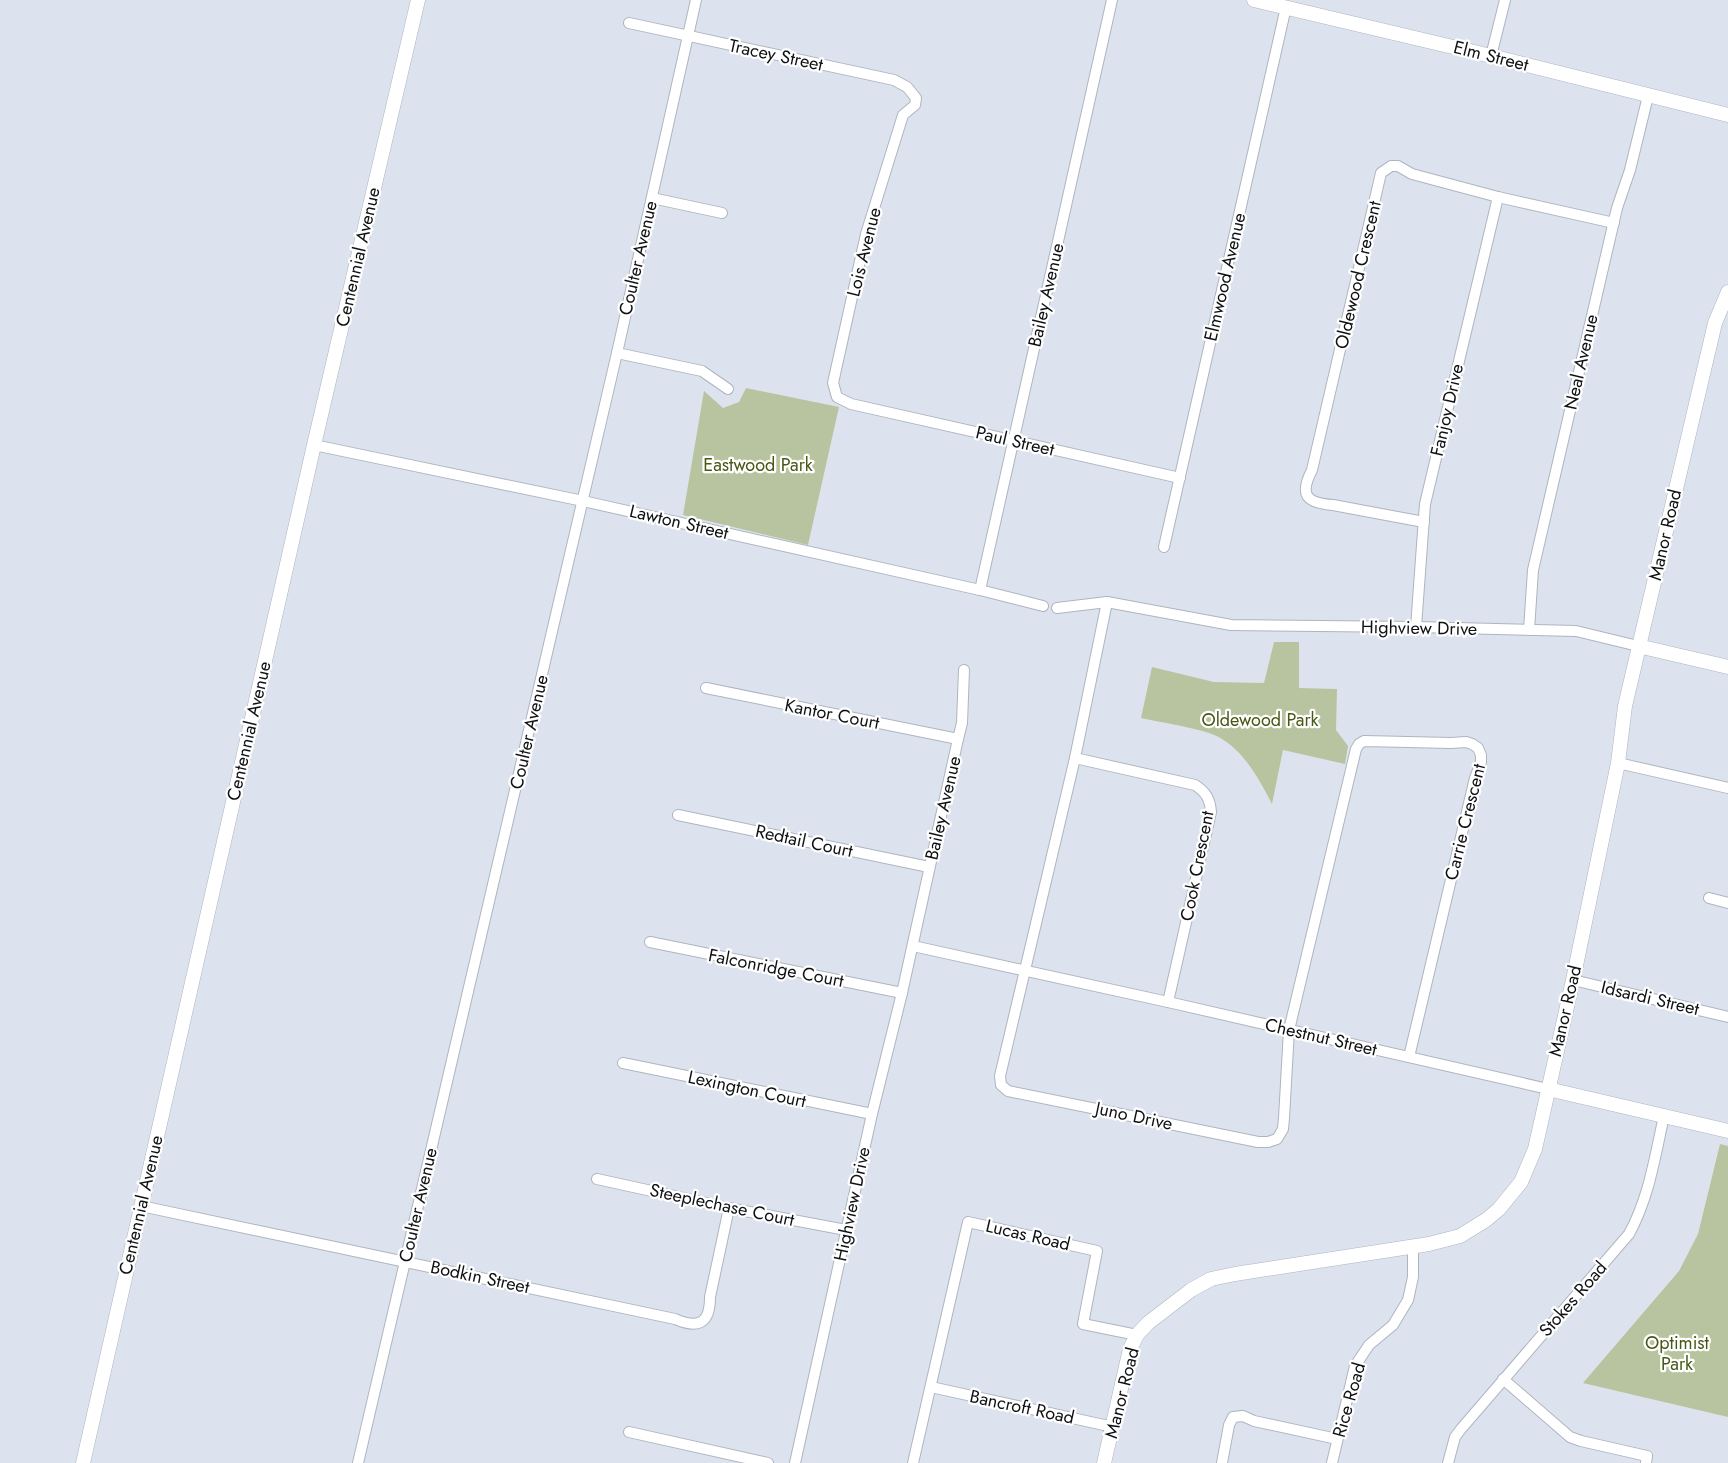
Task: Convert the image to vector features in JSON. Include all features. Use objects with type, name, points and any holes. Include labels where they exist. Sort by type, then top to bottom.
[{"type":"main road","name":"Centennial Avenue","points":[[83,1463],[314,446],[418,0]]},
{"type":"main road","name":"Elm Street","points":[[1254,0],[1491,56],[1728,116]]},
{"type":"main road","name":"Manor Road","points":[[1104,1463],[1130,1349],[1137,1335],[1156,1316],[1191,1290],[1211,1279],[1235,1274],[1413,1247],[1460,1236],[1486,1220],[1521,1182],[1535,1149],[1573,980],[1618,763],[1625,706],[1638,646],[1715,323],[1728,291]]},
{"type":"main road","name":"Highview Drive","points":[[1638,646],[1728,667]]},
{"type":"main road","name":"Chestnut Street","points":[[1548,1089],[1728,1131]]},
{"type":"street","name":"Coulter Avenue","points":[[358,1463],[583,501],[696,0]]},
{"type":"street","name":"Bailey Avenue","points":[[980,590],[1112,0]]},
{"type":"street","points":[[1491,56],[1505,0]]},
{"type":"street","name":"Elmwood Avenue","points":[[1164,547],[1286,7]]},
{"type":"street","name":"Tracey Street","points":[[629,23],[894,80],[907,87],[916,98]]},
{"type":"street","name":"Neal Avenue","points":[[1528,630],[1533,570],[1614,224],[1648,96]]},
{"type":"street","name":"Lois Avenue","points":[[851,404],[837,397],[833,383],[866,234],[903,115],[915,105],[916,98]]},
{"type":"street","name":"Oldewood Crescent","points":[[1424,522],[1319,504],[1308,497],[1306,486],[1312,470],[1381,173],[1391,166],[1398,166],[1412,174],[1614,224]]},
{"type":"street","name":"Fanjoy Drive","points":[[1416,627],[1424,522],[1429,488],[1498,196]]},
{"type":"street","points":[[652,198],[722,213]]},
{"type":"street","points":[[617,353],[702,371],[729,388]]},
{"type":"street","name":"Paul Street","points":[[851,404],[1180,478]]},
{"type":"street","name":"Lawton Street","points":[[314,446],[583,501],[1043,606]]},
{"type":"street","points":[[1025,971],[1075,758],[1107,602]]},
{"type":"street","name":"Highview Drive","points":[[1058,608],[1107,602],[1231,625],[1576,632],[1638,646]]},
{"type":"street","name":"Bailey Avenue","points":[[913,946],[962,723],[964,670]]},
{"type":"street","name":"Kantor Court","points":[[706,688],[958,739]]},
{"type":"street","name":"Carrie Crescent","points":[[1289,1030],[1359,744],[1364,741],[1466,742],[1478,748],[1481,762],[1475,778],[1409,1057]]},
{"type":"street","name":"Cook Crescent","points":[[1075,758],[1195,785],[1208,796],[1211,812],[1168,1002]]},
{"type":"street","points":[[1618,763],[1728,788]]},
{"type":"street","name":"Redtail Court","points":[[678,815],[929,867]]},
{"type":"street","points":[[1709,898],[1728,903]]},
{"type":"street","name":"Falconridge Court","points":[[650,942],[902,993]]},
{"type":"street","name":"Highview Drive","points":[[795,1463],[872,1114],[913,946]]},
{"type":"street","name":"Chestnut Street","points":[[913,946],[1548,1089]]},
{"type":"street","name":"Juno Drive","points":[[1025,971],[999,1079],[1001,1085],[1008,1091],[1258,1142],[1268,1142],[1277,1139],[1283,1129],[1289,1030]]},
{"type":"street","name":"Idsardi Street","points":[[1573,980],[1728,1017]]},
{"type":"street","name":"Lexington Court","points":[[623,1063],[872,1114]]},
{"type":"street","name":"Stokes Road","points":[[1448,1463],[1455,1437],[1461,1429],[1629,1234],[1638,1219],[1644,1200],[1664,1116]]},
{"type":"street","name":"Steeplechase Court","points":[[597,1179],[729,1208],[846,1230]]},
{"type":"street","name":"Bodkin Street","points":[[141,1206],[675,1319],[693,1325],[706,1318],[709,1311],[729,1208]]},
{"type":"street","name":"Lucas Road","points":[[913,1463],[968,1222],[1097,1251],[1083,1324],[1137,1335]]},
{"type":"street","name":"Rice Road","points":[[1332,1463],[1355,1366],[1370,1345],[1393,1325],[1408,1300],[1413,1277],[1413,1247]]},
{"type":"street","points":[[1503,1379],[1570,1437],[1647,1456],[1646,1463]]},
{"type":"street","name":"Bancroft Road","points":[[931,1387],[1113,1427]]},
{"type":"street","points":[[1222,1463],[1229,1425],[1233,1417],[1243,1416],[1254,1421],[1337,1439]]},
{"type":"street","points":[[629,1432],[768,1463]]},
{"type":"green space","name":"Eastwood Park","points":[[746,388],[839,407],[808,545],[683,515],[704,391],[723,408],[739,402]]},
{"type":"green space","name":"Oldewood Park","points":[[1274,642],[1299,642],[1299,688],[1337,689],[1336,730],[1348,746],[1345,764],[1283,750],[1272,804],[1247,762],[1220,738],[1192,728],[1141,718],[1152,667],[1214,682],[1264,683]]},
{"type":"green space","name":"Optimist Park","points":[[1720,1144],[1728,1146],[1728,1417],[1583,1383],[1679,1271],[1698,1234]]}]
